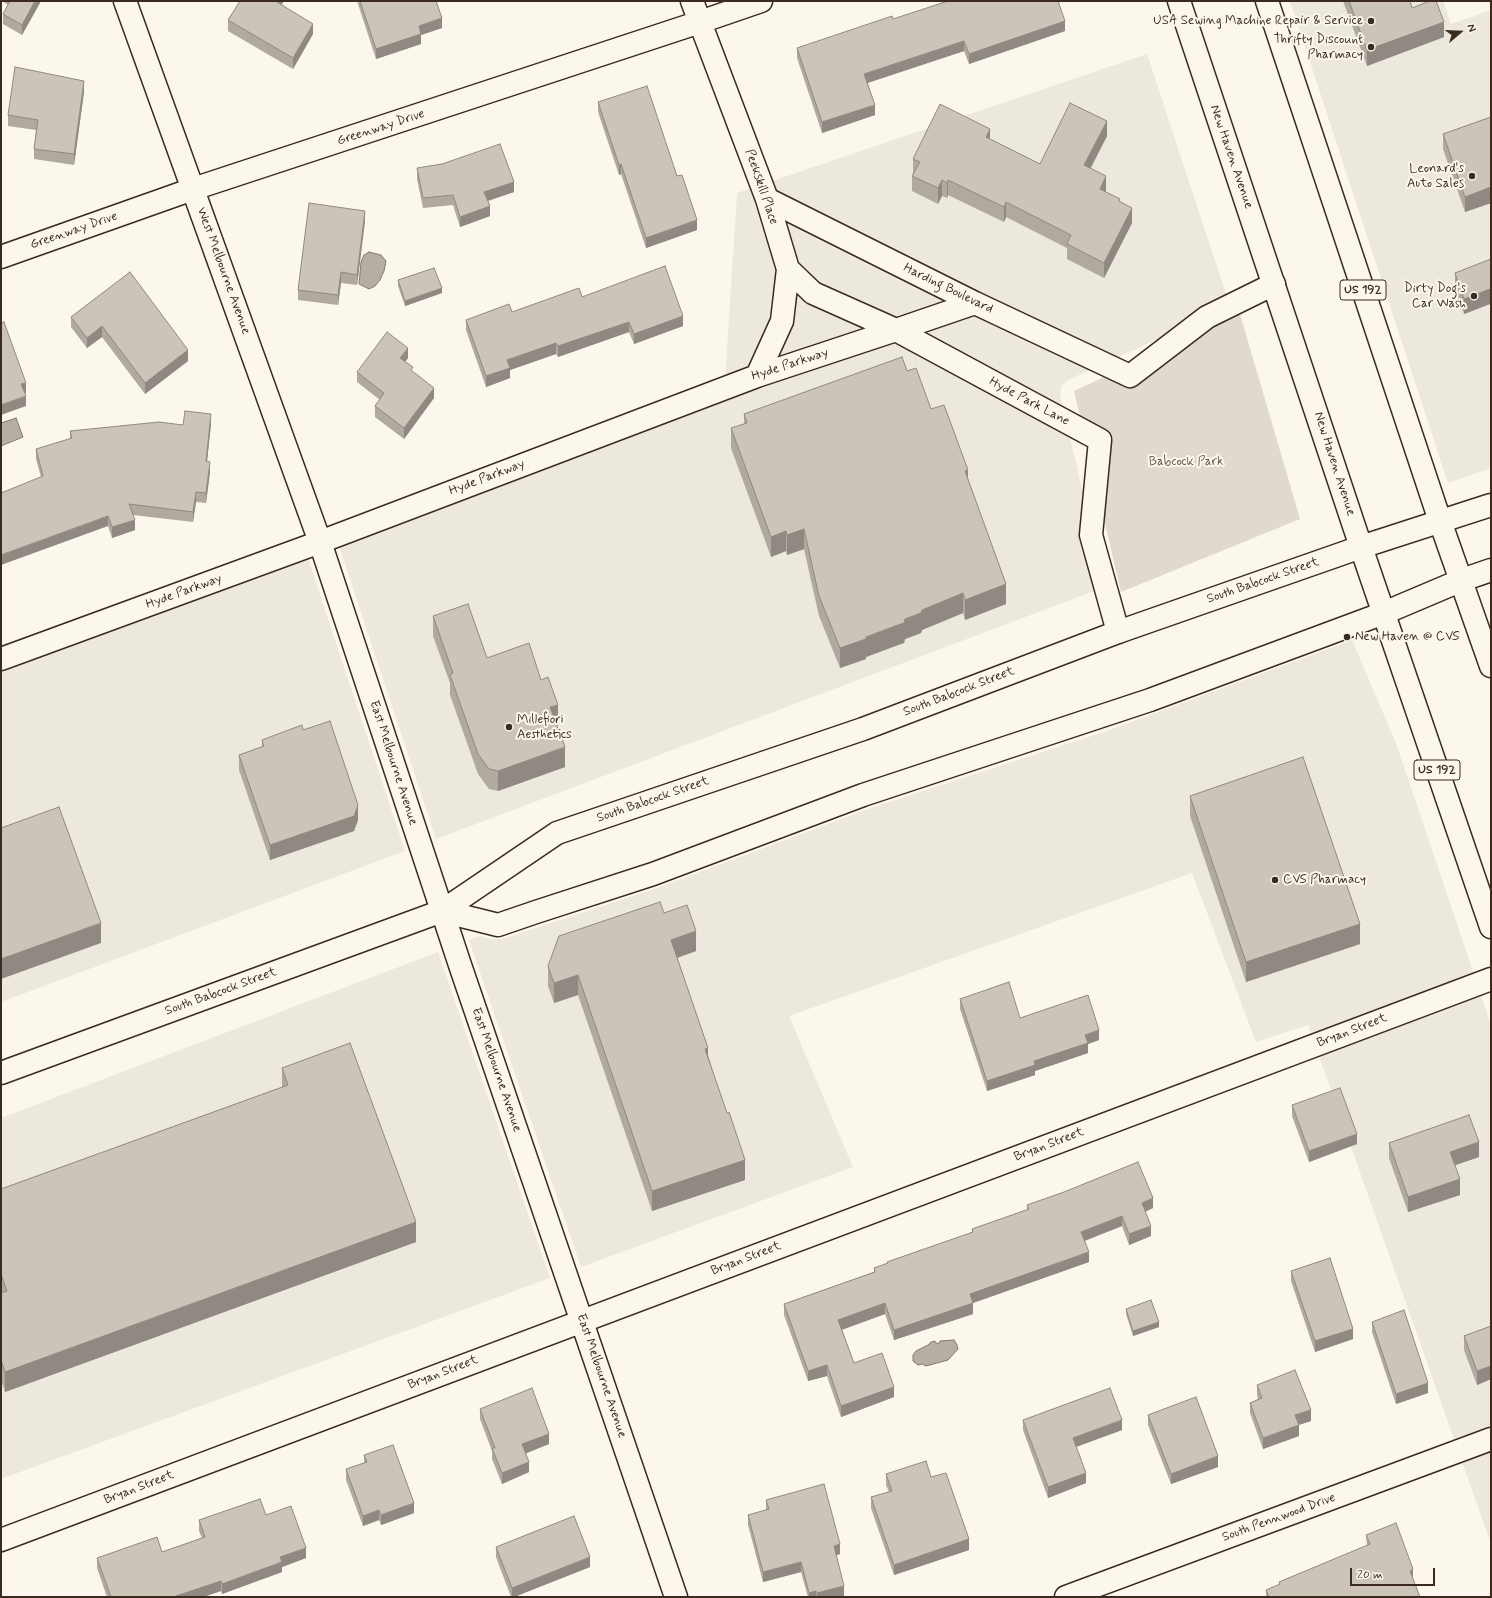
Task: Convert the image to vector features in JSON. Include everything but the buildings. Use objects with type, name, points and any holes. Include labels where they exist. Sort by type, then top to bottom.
[{"type":"street","name":"West Melbourne Avenue","points":[[125,1],[320,542]]},
{"type":"street","name":"Peekskill Place","points":[[692,1],[767,199],[788,269],[782,321],[757,376]]},
{"type":"street","name":"Greenway Drive","points":[[1,257],[193,189],[761,1]]},
{"type":"street","name":"New Haven Avenue","points":[[1179,1],[1361,547],[1491,927]]},
{"type":"street","name":"US 192","points":[[1267,1],[1440,521],[1491,666]]},
{"type":"street","name":"Harding Boulevard","points":[[767,199],[975,303],[1130,376],[1207,317],[1274,284]]},
{"type":"street","name":"Hyde Park Lane","points":[[788,269],[813,293],[896,330],[1100,440],[1091,535],[1118,632]]},
{"type":"street","name":"Hyde Parkway","points":[[1,659],[320,542],[757,376],[975,303]]},
{"type":"street","name":"South Babcock Street","points":[[1,1073],[442,911],[557,833],[863,729],[1118,632],[1361,547],[1491,505]]},
{"type":"street","name":"East Melbourne Avenue","points":[[320,542],[442,911],[676,1597]]},
{"type":"street","points":[[442,911],[498,925],[653,874],[863,795],[1122,710],[1384,613],[1462,580],[1491,570]]},
{"type":"street","name":"Bryan Street","points":[[1,1540],[1491,979]]},
{"type":"street","name":"South Pennwood Drive","points":[[1066,1597],[1491,1439]]},
{"type":"shaded area","points":[[1290,1],[1443,1],[1451,24],[1491,10],[1491,468],[1448,483]]},
{"type":"shaded area","points":[[1147,54],[1230,306],[1068,380],[1061,386],[1060,395],[1105,587],[436,839],[332,525],[725,382],[737,193]]},
{"type":"shaded area","points":[[369,252],[381,255],[386,261],[380,280],[375,286],[369,289],[359,284],[361,262],[364,255]]},
{"type":"shaded area","points":[[16,418],[23,437],[1,446],[1,423]]},
{"type":"shaded area","points":[[301,537],[405,851],[1,1002],[1,646]]},
{"type":"shaded area","points":[[1352,640],[1396,743],[1491,1025],[1491,1544],[1308,1025],[1256,1042],[1192,873],[789,1016],[853,1167],[581,1267],[469,940],[480,936],[492,939],[502,939],[657,888],[868,809],[1107,731]]},
{"type":"shaded area","points":[[438,952],[550,1278],[1,1479],[1,1118]]},
{"type":"shaded area","points":[[954,1340],[958,1349],[948,1360],[926,1366],[922,1364],[918,1365],[913,1361],[913,1355],[916,1351],[931,1342],[935,1341],[938,1344],[940,1341]]},
{"type":"green space","name":"Babcock Park","points":[[1240,314],[1300,519],[1121,592],[1074,391]]},
{"type":"place","name":"USA Sewing Machine Repair & Service","points":[[1371,21]]},
{"type":"place","name":"Thrifty Discount Pharmacy","points":[[1371,47]]},
{"type":"place","name":"Leonard's Auto Sales","points":[[1472,176]]},
{"type":"place","name":"Dirty Dog's Car Wash","points":[[1474,296]]},
{"type":"place","name":"New Haven @ CVS","points":[[1347,637]]},
{"type":"place","name":"Millefiori Aesthetics","points":[[509,727]]},
{"type":"place","name":"CVS Pharmacy","points":[[1275,880]]}]
